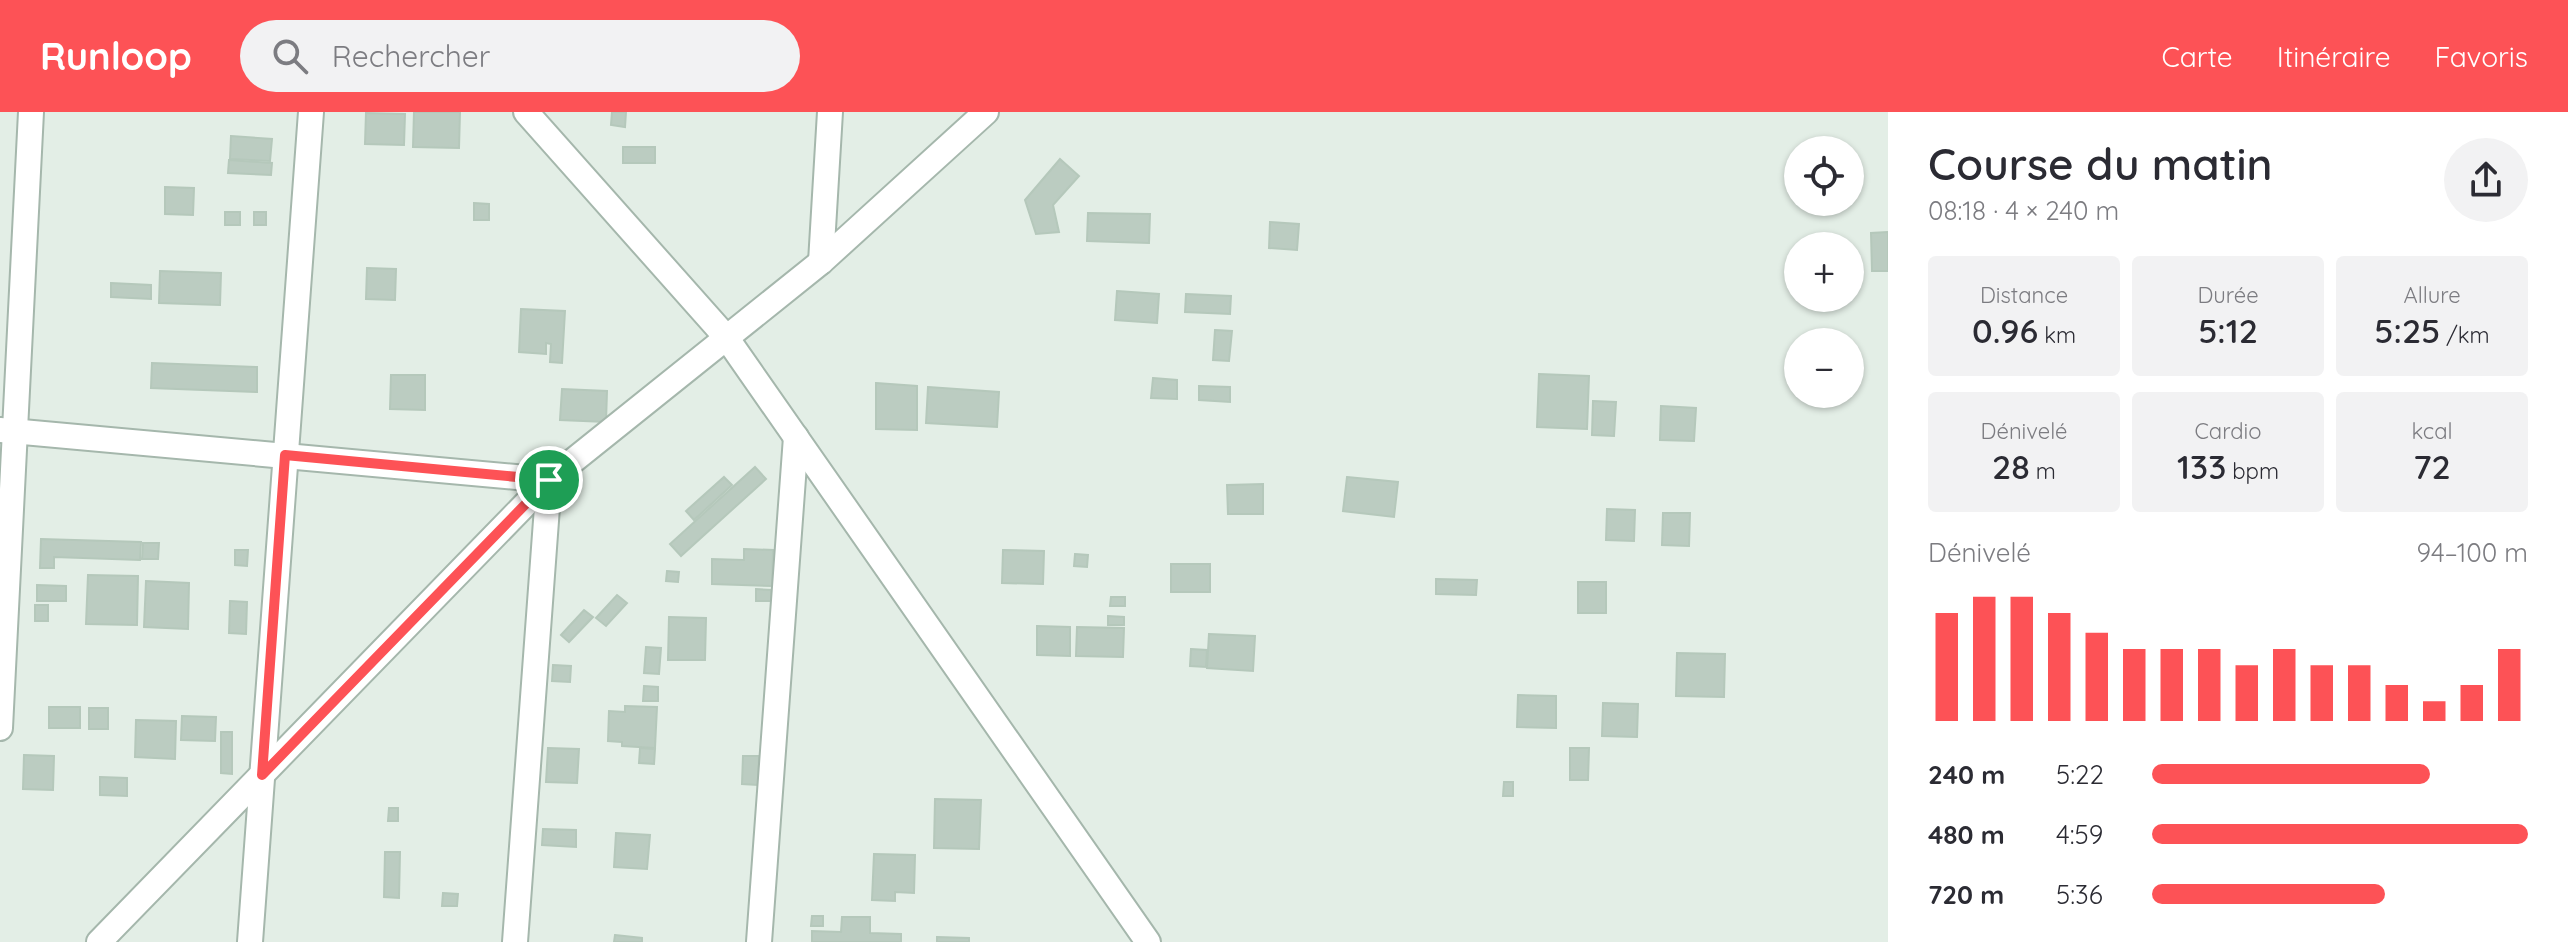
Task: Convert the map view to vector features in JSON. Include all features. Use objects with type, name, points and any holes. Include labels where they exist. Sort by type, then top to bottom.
[{"type":"street","points":[[0,728],[8,430],[31,112]]},
{"type":"street","points":[[250,942],[311,112]]},
{"type":"street","points":[[526,112],[726,337],[1148,942]]},
{"type":"street","points":[[821,262],[830,112]]},
{"type":"street","points":[[99,942],[549,480],[821,262],[986,112]]},
{"type":"street","points":[[8,430],[549,480]]},
{"type":"street","points":[[759,942],[796,437]]},
{"type":"street","points":[[515,942],[549,480]]},
{"type":"building","points":[[414,112],[460,112],[459,148],[413,147]]},
{"type":"building","points":[[612,112],[626,112],[625,127],[611,125]]},
{"type":"building","points":[[366,113],[405,114],[404,145],[365,144]]},
{"type":"building","points":[[231,136],[272,139],[270,161],[230,159]]},
{"type":"building","points":[[623,147],[655,147],[655,163],[623,163]]},
{"type":"building","points":[[1060,159],[1079,176],[1053,205],[1059,232],[1036,234],[1025,200]]},
{"type":"building","points":[[229,160],[272,163],[271,175],[228,173]]},
{"type":"building","points":[[165,187],[194,188],[193,215],[165,214]]},
{"type":"building","points":[[474,203],[489,204],[489,220],[474,220]]},
{"type":"building","points":[[225,212],[240,212],[240,225],[225,225]]},
{"type":"building","points":[[254,212],[266,212],[266,225],[254,225]]},
{"type":"building","points":[[1088,213],[1150,214],[1149,243],[1087,241]]},
{"type":"building","points":[[1270,222],[1299,224],[1297,250],[1269,248]]},
{"type":"building","points":[[1888,232],[1888,271],[1872,271],[1871,233]]},
{"type":"building","points":[[367,268],[396,269],[395,300],[366,299]]},
{"type":"building","points":[[160,271],[221,273],[220,305],[159,303]]},
{"type":"building","points":[[111,283],[151,285],[151,299],[111,297]]},
{"type":"building","points":[[1117,291],[1159,294],[1157,323],[1115,320]]},
{"type":"building","points":[[1186,294],[1231,296],[1230,314],[1185,312]]},
{"type":"building","points":[[521,309],[565,311],[562,363],[550,362],[551,344],[546,343],[546,354],[519,352]]},
{"type":"building","points":[[1215,330],[1232,331],[1229,361],[1213,360]]},
{"type":"building","points":[[152,363],[257,367],[257,392],[151,388]]},
{"type":"building","points":[[1539,374],[1589,376],[1587,429],[1537,427]]},
{"type":"building","points":[[391,375],[425,375],[425,410],[390,409]]},
{"type":"building","points":[[1153,378],[1177,380],[1177,399],[1151,398]]},
{"type":"building","points":[[876,383],[917,386],[917,430],[876,429]]},
{"type":"building","points":[[1199,386],[1230,387],[1230,402],[1199,400]]},
{"type":"building","points":[[928,387],[999,392],[997,427],[926,423]]},
{"type":"building","points":[[562,389],[607,391],[606,422],[560,420]]},
{"type":"building","points":[[1593,401],[1616,402],[1614,436],[1592,435]]},
{"type":"building","points":[[1661,406],[1696,408],[1694,441],[1660,440]]},
{"type":"building","points":[[755,467],[766,479],[681,556],[670,544]]},
{"type":"building","points":[[724,477],[732,485],[694,520],[686,511]]},
{"type":"building","points":[[1347,477],[1398,482],[1394,517],[1343,511]]},
{"type":"building","points":[[1263,484],[1263,514],[1228,514],[1227,485]]},
{"type":"building","points":[[1607,509],[1635,510],[1634,541],[1606,540]]},
{"type":"building","points":[[1663,513],[1690,513],[1689,546],[1662,545]]},
{"type":"building","points":[[41,539],[141,542],[140,560],[54,557],[54,568],[40,568]]},
{"type":"building","points":[[143,543],[159,543],[158,559],[142,559]]},
{"type":"building","points":[[744,549],[773,550],[772,586],[712,584],[712,559],[744,560]]},
{"type":"building","points":[[235,550],[248,550],[247,566],[235,565]]},
{"type":"building","points":[[1003,550],[1044,551],[1043,584],[1002,583]]},
{"type":"building","points":[[1075,554],[1088,555],[1087,567],[1074,566]]},
{"type":"building","points":[[1171,564],[1210,564],[1210,592],[1171,592]]},
{"type":"building","points":[[667,571],[679,572],[678,582],[666,581]]},
{"type":"building","points":[[88,575],[138,576],[137,625],[86,624]]},
{"type":"building","points":[[1436,579],[1477,580],[1476,595],[1436,594]]},
{"type":"building","points":[[146,581],[189,583],[188,629],[144,627]]},
{"type":"building","points":[[1578,582],[1606,582],[1606,613],[1578,613]]},
{"type":"building","points":[[37,585],[66,586],[66,601],[37,601]]},
{"type":"building","points":[[756,589],[771,590],[771,601],[756,601]]},
{"type":"building","points":[[617,595],[627,603],[606,626],[596,618]]},
{"type":"building","points":[[1111,597],[1125,597],[1125,606],[1110,606]]},
{"type":"building","points":[[230,601],[247,602],[246,634],[229,633]]},
{"type":"building","points":[[35,605],[48,605],[48,621],[35,621]]},
{"type":"building","points":[[584,610],[593,617],[569,642],[561,635]]},
{"type":"building","points":[[1108,616],[1124,617],[1124,625],[1108,625]]},
{"type":"building","points":[[669,617],[706,618],[705,660],[668,660]]},
{"type":"building","points":[[1037,626],[1070,627],[1070,656],[1037,655]]},
{"type":"building","points":[[1077,627],[1124,628],[1123,657],[1076,656]]},
{"type":"building","points":[[1209,634],[1255,636],[1253,671],[1207,668]]},
{"type":"building","points":[[646,647],[661,648],[659,674],[644,673]]},
{"type":"building","points":[[1191,649],[1207,650],[1206,667],[1190,666]]},
{"type":"building","points":[[1677,653],[1725,654],[1724,697],[1676,696]]},
{"type":"building","points":[[553,665],[571,666],[570,682],[552,681]]},
{"type":"building","points":[[644,686],[658,687],[658,701],[643,701]]},
{"type":"building","points":[[1518,695],[1556,696],[1556,728],[1517,727]]},
{"type":"building","points":[[1603,703],[1638,704],[1637,737],[1602,736]]},
{"type":"building","points":[[625,706],[657,707],[655,748],[622,746],[622,742],[608,741],[609,711],[625,712]]},
{"type":"building","points":[[49,707],[80,707],[80,728],[49,728]]},
{"type":"building","points":[[89,708],[108,708],[108,729],[89,729]]},
{"type":"building","points":[[182,716],[216,717],[215,741],[181,740]]},
{"type":"building","points":[[136,720],[176,721],[175,759],[135,757]]},
{"type":"building","points":[[221,732],[232,732],[232,774],[221,773]]},
{"type":"building","points":[[548,748],[579,749],[577,783],[546,782]]},
{"type":"building","points":[[640,748],[655,749],[654,764],[639,763]]},
{"type":"building","points":[[1570,748],[1589,748],[1588,780],[1570,780]]},
{"type":"building","points":[[24,755],[54,756],[53,790],[23,789]]},
{"type":"building","points":[[743,756],[759,756],[758,785],[742,784]]},
{"type":"building","points":[[100,777],[127,778],[127,796],[100,795]]},
{"type":"building","points":[[1504,782],[1513,782],[1513,796],[1503,796]]},
{"type":"building","points":[[935,799],[981,800],[979,849],[934,848]]},
{"type":"building","points":[[389,808],[398,808],[398,821],[388,821]]},
{"type":"building","points":[[543,829],[576,830],[576,847],[542,845]]},
{"type":"building","points":[[616,833],[650,835],[647,869],[614,867]]},
{"type":"building","points":[[385,852],[400,852],[399,898],[384,897]]},
{"type":"building","points":[[874,854],[915,855],[914,893],[895,892],[895,901],[872,900]]},
{"type":"building","points":[[443,893],[458,894],[457,906],[442,906]]},
{"type":"building","points":[[812,916],[823,916],[823,926],[811,926]]},
{"type":"building","points":[[842,917],[870,917],[870,933],[901,934],[901,942],[812,942],[812,931],[841,932]]},
{"type":"building","points":[[615,935],[642,938],[642,942],[614,942]]},
{"type":"building","points":[[937,937],[969,938],[969,942],[937,942]]},
{"type":"route","points":[[285,455],[549,480],[406,627],[262,775],[285,455]]}]
